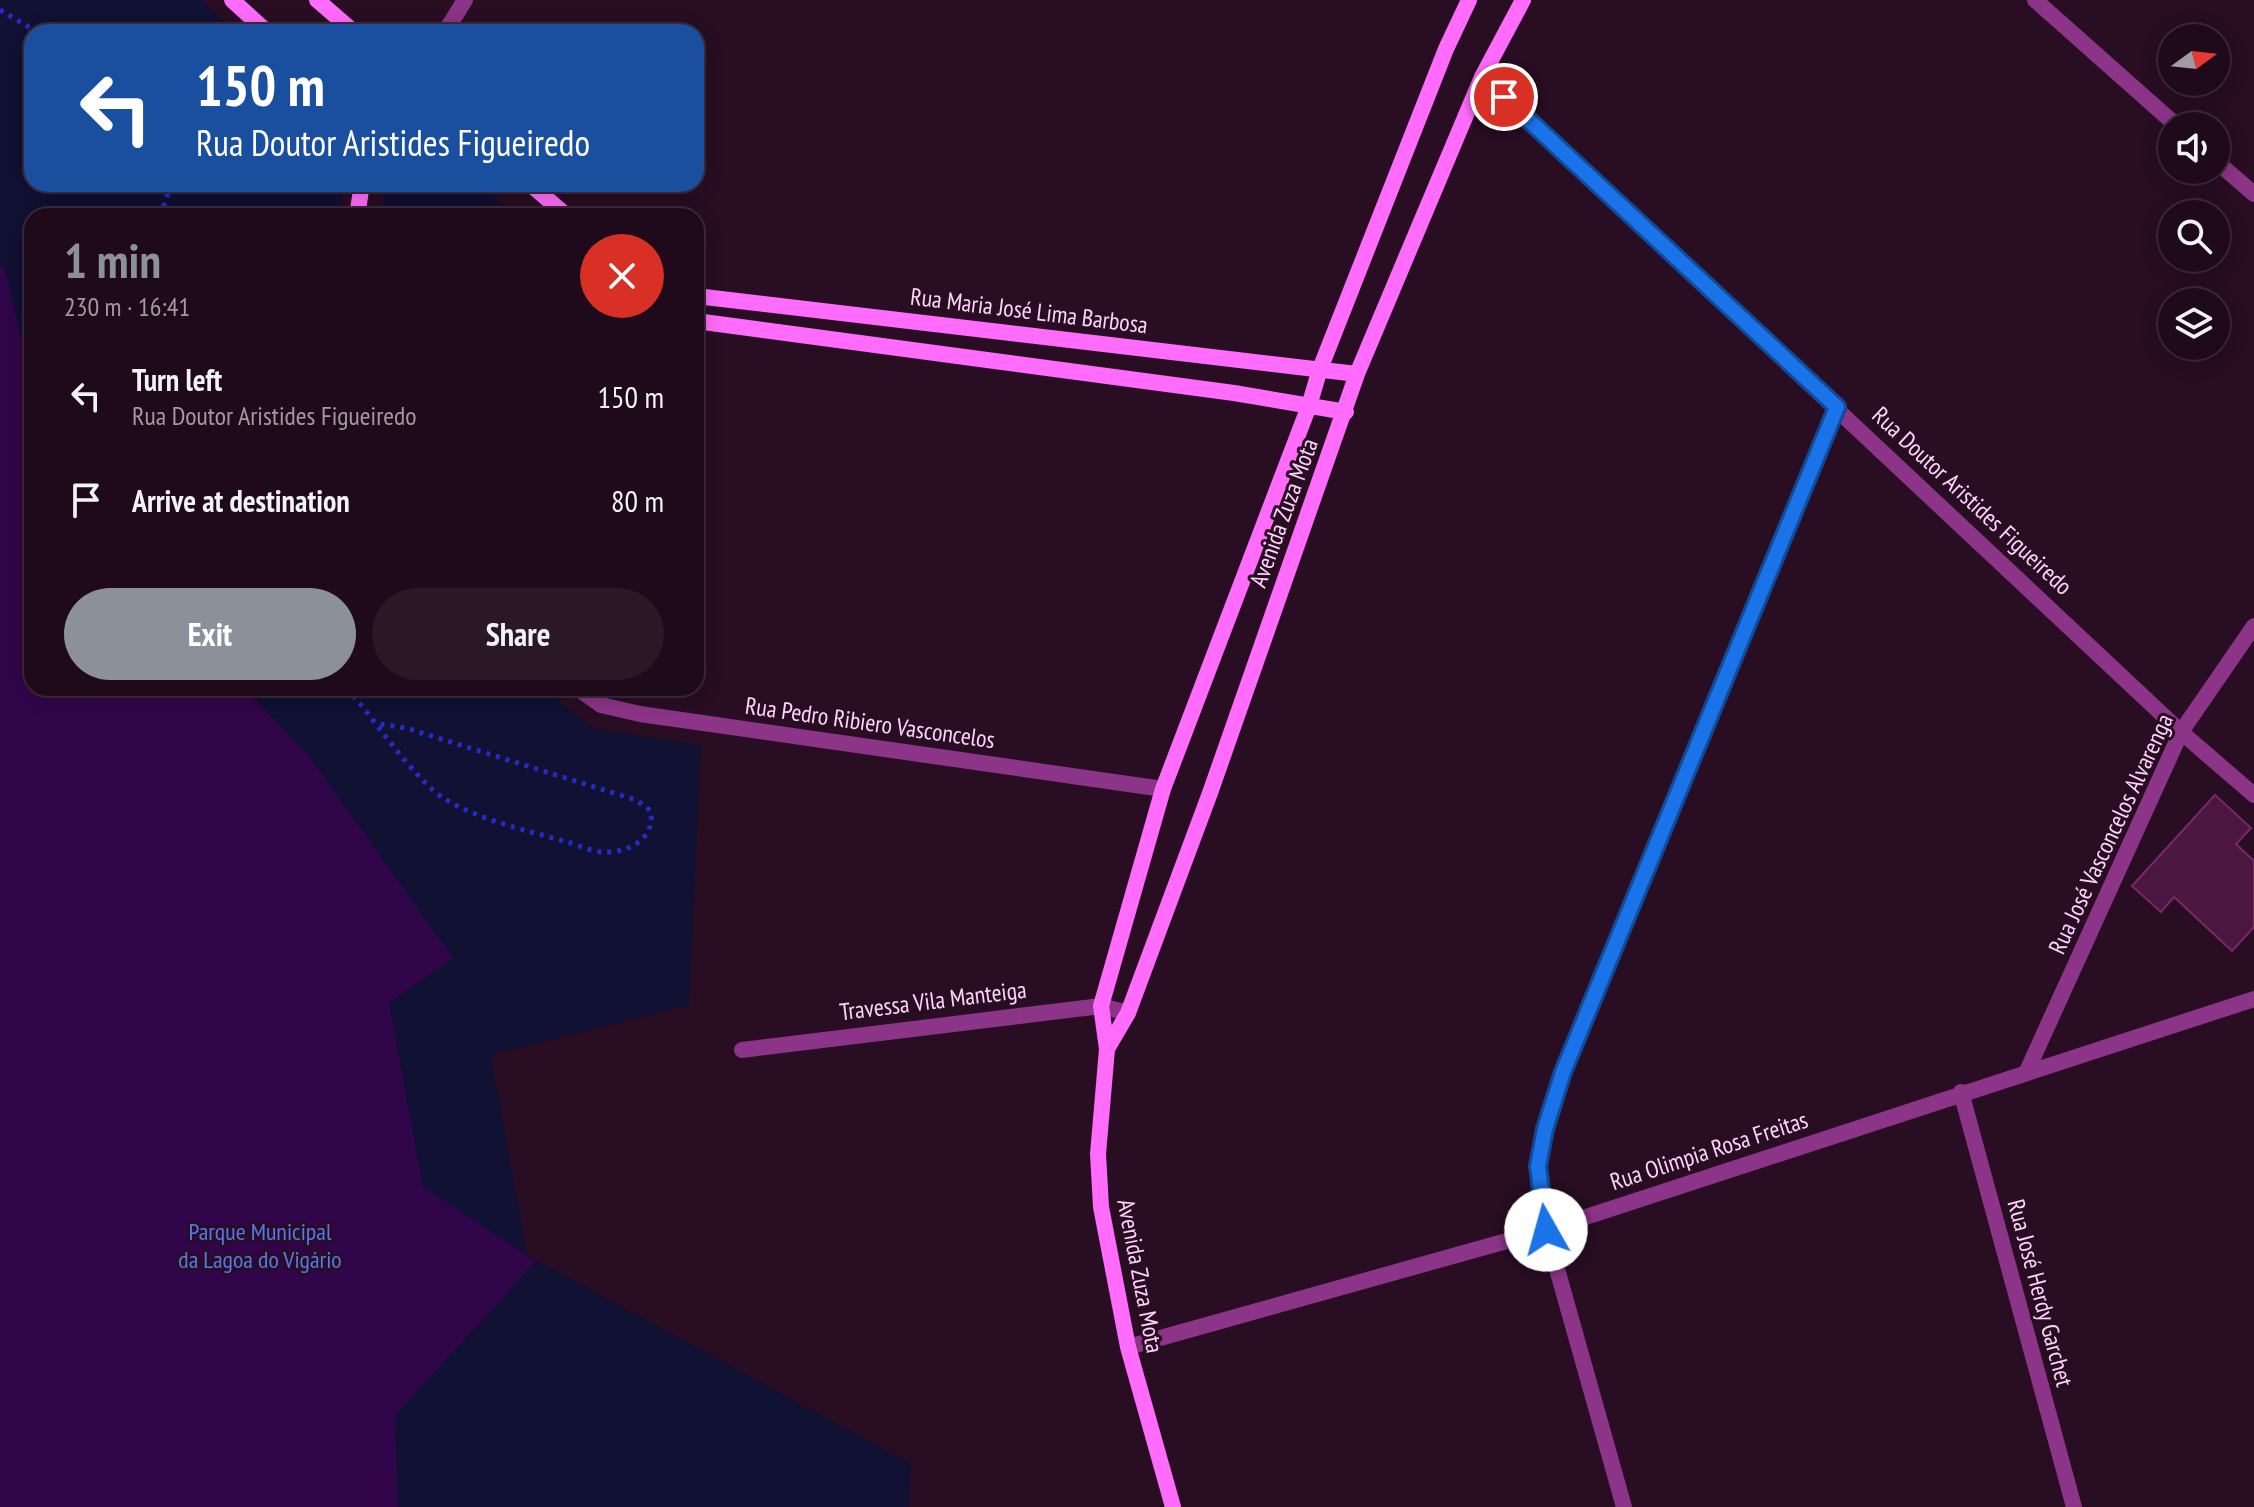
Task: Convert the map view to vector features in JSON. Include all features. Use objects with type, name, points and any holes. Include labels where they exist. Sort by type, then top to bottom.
[{"type":"main road","points":[[232,0],[258,24]]},
{"type":"main road","points":[[317,0],[345,24]]},
{"type":"main road","name":"Avenida Zuza Mota","points":[[1173,1507],[1128,1347],[1108,1259],[1098,1154],[1107,1049],[1101,1006],[1163,789],[1309,406],[1320,369],[1446,49],[1469,0]]},
{"type":"main road","name":"Avenida Zuza Mota","points":[[1107,1049],[1128,1013],[1210,793],[1357,374],[1482,77],[1523,0]]},
{"type":"main road","points":[[539,192],[558,208]]},
{"type":"main road","name":"Rua Maria José Lima Barbosa","points":[[704,297],[1357,374]]},
{"type":"main road","points":[[704,322],[1234,393],[1346,412]]},
{"type":"street","points":[[450,24],[465,0]]},
{"type":"street","points":[[2035,0],[2161,112]]},
{"type":"street","name":"Rua Doutor Aristides Figueiredo","points":[[1482,77],[2181,732],[2254,795]]},
{"type":"street","points":[[2230,173],[2254,194]]},
{"type":"street","points":[[1624,1507],[1546,1230],[1538,1166],[1545,1129],[1563,1072],[1837,407]]},
{"type":"street","name":"Rua José Vasconcelos Alvarenga","points":[[2027,1071],[2181,732],[2254,626]]},
{"type":"street","name":"Rua Pedro Ribiero Vasconcelos","points":[[588,696],[601,705],[640,714],[1163,789]]},
{"type":"street","name":"Rua Olimpia Rosa Freitas","points":[[1128,1347],[1546,1230],[1961,1092],[2254,999]]},
{"type":"street","name":"Travessa Vila Manteiga","points":[[742,1050],[1101,1006],[1128,1013]]},
{"type":"street","name":"Rua José Herdy Garchet","points":[[1961,1092],[2074,1507]]},
{"type":"path","points":[[0,10],[24,24]]},
{"type":"path","points":[[354,696],[415,771],[444,799],[509,825],[602,852],[632,846],[645,838],[653,826],[651,811],[636,800],[406,728],[379,724]]},
{"type":"green space","name":"Parque Municipal da Lagoa do Vigário","points":[[0,0],[201,0],[226,24],[24,24],[24,192],[343,192],[339,208],[24,208],[24,696],[556,696],[561,704],[596,729],[701,745],[689,1005],[491,1055],[527,1255],[911,1464],[909,1507],[0,1507]]},
{"type":"green space","points":[[386,192],[489,192],[506,208],[380,208]]},
{"type":"shaded area","points":[[0,265],[6,272],[24,354],[24,696],[252,696],[309,756],[453,958],[389,1003],[423,1187],[536,1261],[395,1415],[398,1507],[0,1507]]},
{"type":"building","points":[[2215,795],[2251,828],[2236,844],[2254,861],[2254,927],[2232,951],[2174,897],[2161,912],[2132,886]]},
{"type":"route","points":[[1504,97],[1837,407],[1563,1072],[1545,1129],[1538,1166],[1546,1230]]}]
